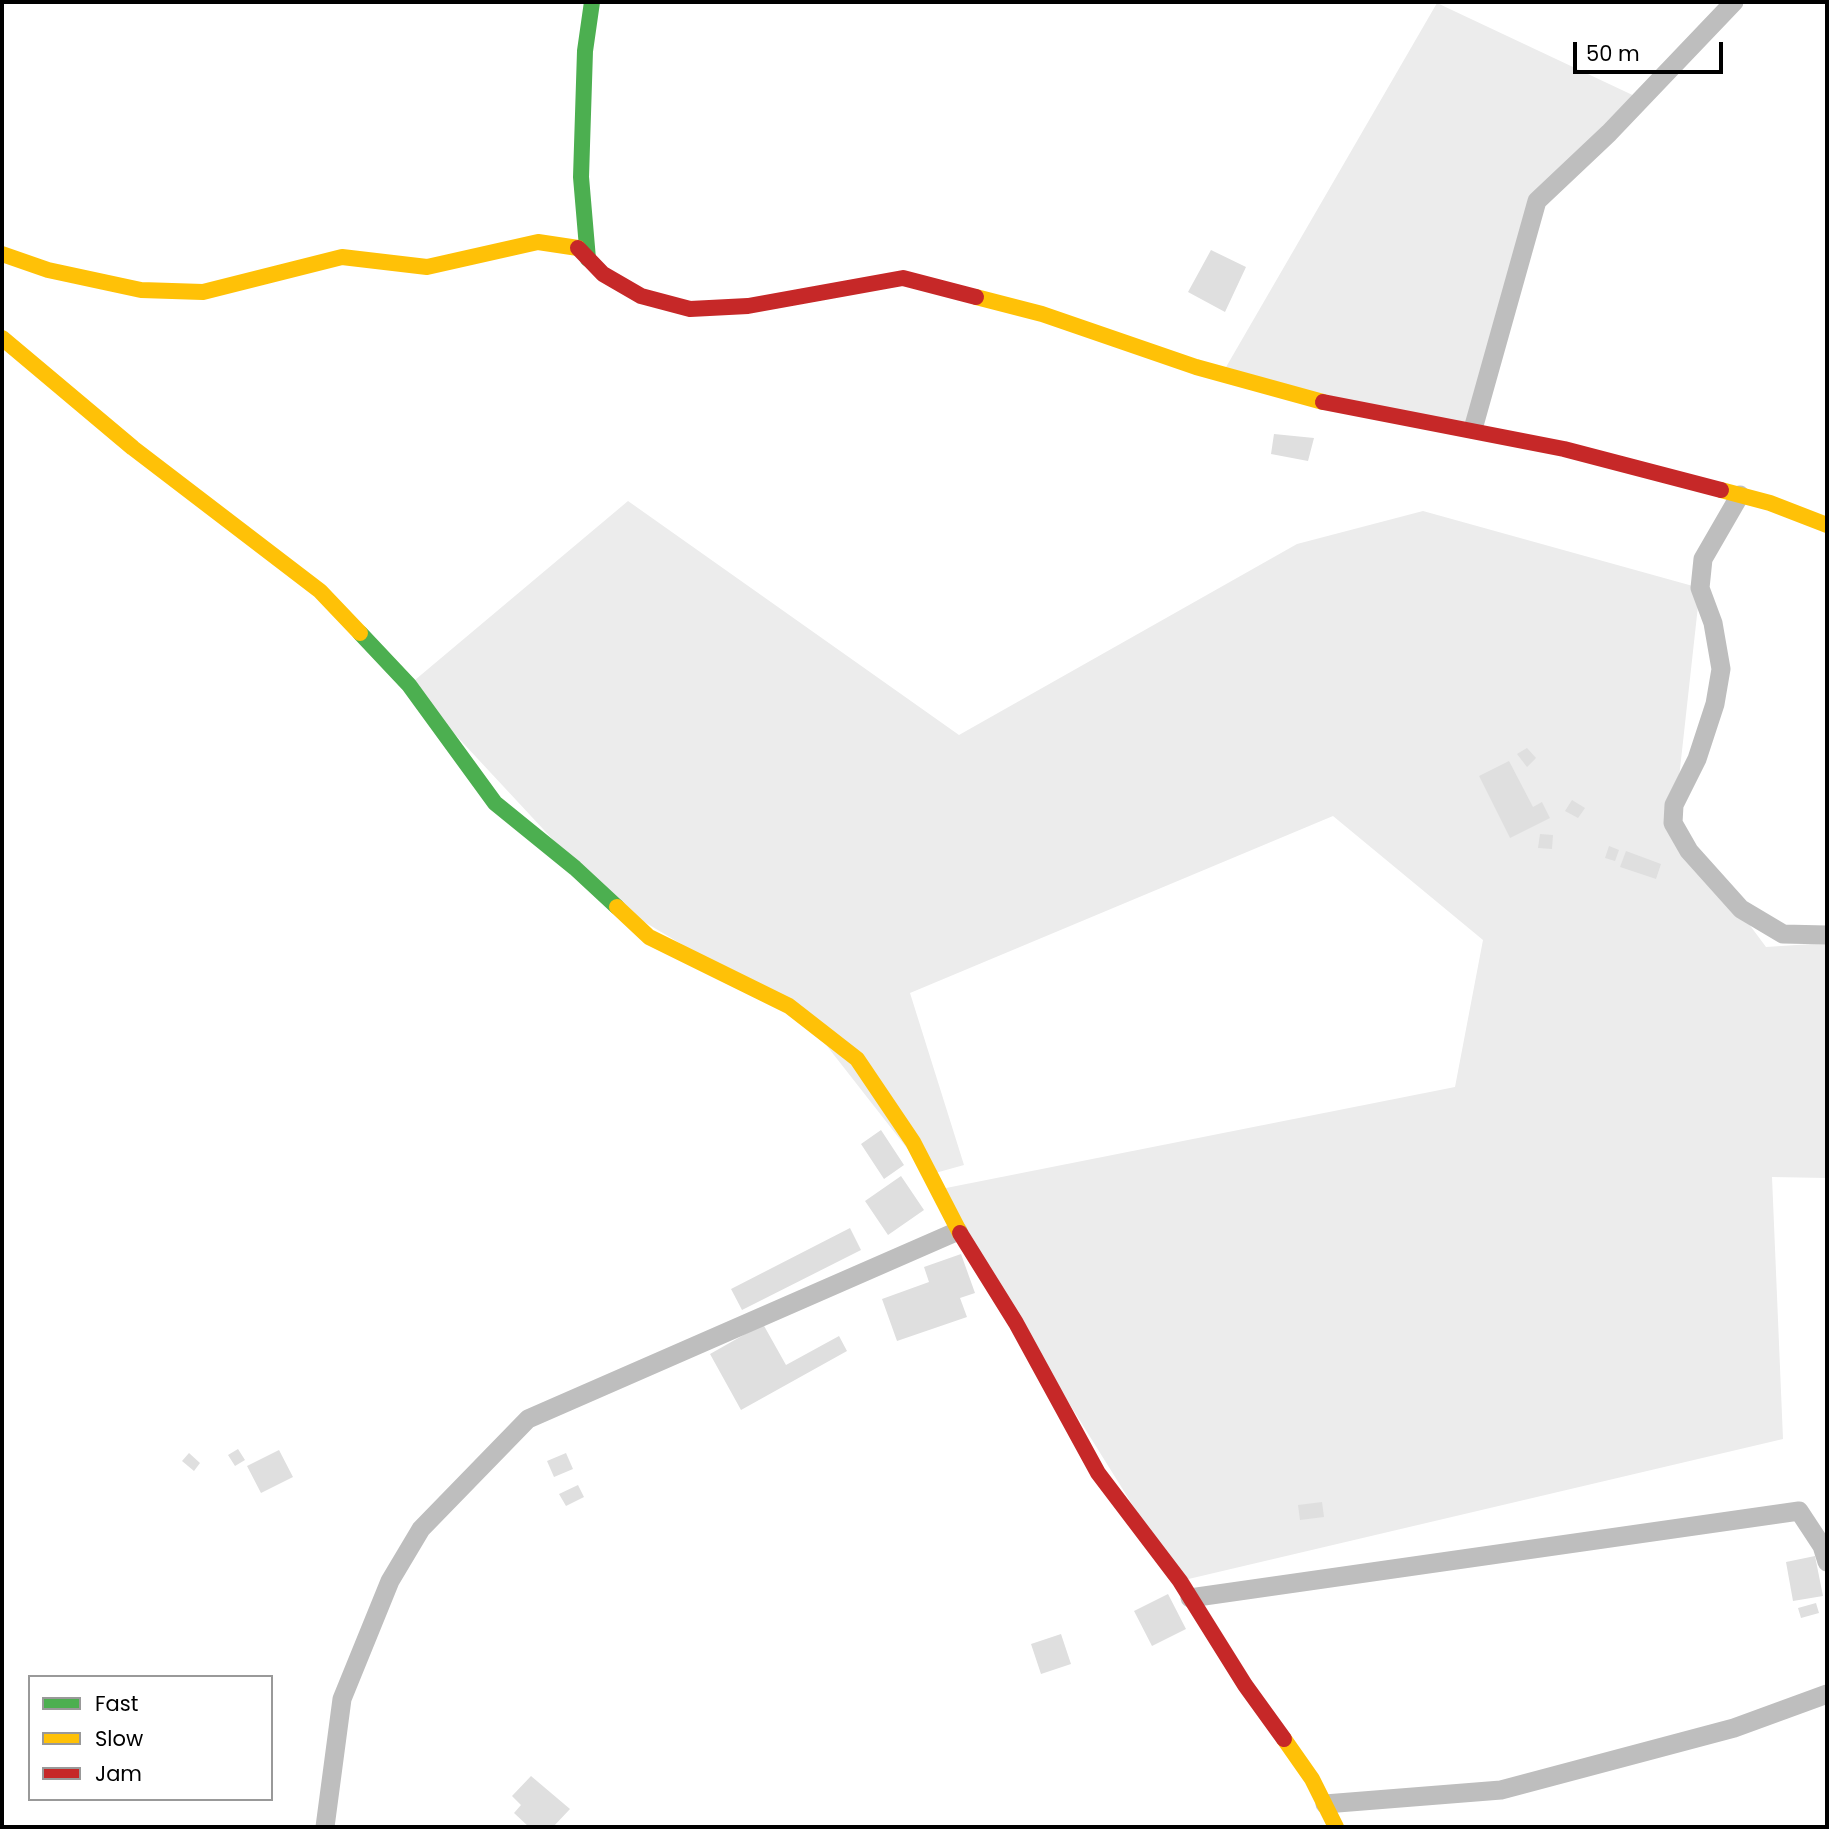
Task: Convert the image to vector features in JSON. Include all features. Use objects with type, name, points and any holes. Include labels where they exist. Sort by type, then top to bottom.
[{"type":"street","points":[[589,259],[581,177],[585,51],[592,2]]},
{"type":"street","points":[[1473,429],[1537,201],[1609,133],[1734,2]]},
{"type":"street","points":[[2,254],[48,270],[141,290],[204,292],[342,257],[377,259],[427,267],[538,242],[575,245],[603,274],[641,296],[690,309],[748,306],[902,278],[1042,314],[1196,367],[1317,401],[1473,429],[1564,449],[1770,503],[1827,526]]},
{"type":"street","points":[[2,338],[133,448],[320,591],[409,685],[495,803],[575,868],[649,937],[789,1006],[857,1059],[913,1142],[958,1231],[1016,1323],[1098,1473],[1190,1598],[1245,1685],[1312,1779],[1336,1827]]},
{"type":"street","points":[[1740,495],[1703,559],[1700,588],[1713,624],[1721,669],[1715,704],[1697,759],[1674,804],[1674,823],[1689,851],[1741,909],[1783,934],[1827,935]]},
{"type":"street","points":[[325,1827],[342,1699],[390,1581],[421,1530],[528,1419],[958,1231]]},
{"type":"street","points":[[1190,1598],[1799,1511],[1822,1546],[1827,1562]]},
{"type":"street","points":[[1325,1804],[1501,1790],[1734,1728],[1827,1694]]},
{"type":"shaded area","points":[[1437,3],[1641,99],[1537,201],[1473,429],[1222,374]]},
{"type":"shaded area","points":[[628,501],[959,735],[1297,544],[1423,511],[1700,588],[1674,823],[1766,947],[1827,943],[1827,1178],[1772,1177],[1783,1439],[1180,1581],[936,1190],[1455,1087],[1483,940],[1333,816],[910,993],[964,1165],[928,1175],[805,1018],[611,902],[409,685]]},
{"type":"building","points":[[1211,250],[1246,267],[1225,312],[1188,292]]},
{"type":"building","points":[[1274,434],[1314,438],[1308,461],[1271,454]]},
{"type":"building","points":[[1527,748],[1536,758],[1527,767],[1517,754]]},
{"type":"building","points":[[1509,761],[1533,807],[1542,802],[1550,818],[1510,838],[1479,776]]},
{"type":"building","points":[[1572,800],[1585,808],[1578,818],[1565,811]]},
{"type":"building","points":[[1540,834],[1553,835],[1552,849],[1538,848]]},
{"type":"building","points":[[1609,846],[1619,850],[1615,861],[1605,858]]},
{"type":"building","points":[[1626,851],[1661,864],[1656,879],[1620,867]]},
{"type":"building","points":[[881,1130],[904,1165],[884,1179],[861,1144]]},
{"type":"building","points":[[901,1176],[924,1210],[888,1235],[865,1201]]},
{"type":"building","points":[[850,1228],[861,1250],[742,1310],[731,1289]]},
{"type":"building","points":[[961,1254],[975,1293],[960,1298],[967,1317],[897,1341],[882,1299],[929,1282],[924,1267]]},
{"type":"building","points":[[763,1324],[786,1365],[839,1336],[847,1351],[741,1410],[710,1354]]},
{"type":"building","points":[[238,1449],[245,1460],[235,1466],[228,1455]]},
{"type":"building","points":[[279,1450],[293,1477],[261,1493],[247,1466]]},
{"type":"building","points":[[189,1453],[200,1463],[194,1471],[182,1461]]},
{"type":"building","points":[[566,1453],[573,1469],[554,1477],[547,1461]]},
{"type":"building","points":[[578,1485],[584,1497],[566,1506],[559,1494]]},
{"type":"building","points":[[1322,1502],[1324,1517],[1300,1520],[1298,1505]]},
{"type":"building","points":[[1815,1556],[1823,1596],[1793,1601],[1786,1562]]},
{"type":"building","points":[[1168,1594],[1186,1629],[1152,1646],[1134,1611]]},
{"type":"building","points":[[1816,1603],[1819,1613],[1801,1618],[1798,1608]]},
{"type":"building","points":[[1061,1634],[1071,1664],[1041,1674],[1031,1644]]},
{"type":"building","points":[[531,1776],[570,1809],[553,1827],[529,1827],[514,1813],[521,1805],[512,1796]]},
{"type":"traffic: fast","points":[[588,259],[581,177],[585,51],[592,2]]},
{"type":"traffic: fast","points":[[360,633],[409,685],[495,803],[575,868],[617,907]]},
{"type":"traffic: slow","points":[[2,254],[48,270],[141,290],[203,292],[342,257],[427,267],[538,242],[578,248]]},
{"type":"traffic: slow","points":[[976,297],[1042,314],[1196,367],[1323,402]]},
{"type":"traffic: slow","points":[[2,338],[133,448],[320,591],[360,633]]},
{"type":"traffic: slow","points":[[1721,490],[1770,503],[1827,525]]},
{"type":"traffic: slow","points":[[617,907],[649,937],[789,1006],[857,1059],[913,1142],[960,1233]]},
{"type":"traffic: slow","points":[[1284,1739],[1312,1779],[1336,1827]]},
{"type":"traffic: jam","points":[[578,248],[603,274],[641,296],[690,309],[748,306],[903,278],[976,297]]},
{"type":"traffic: jam","points":[[1323,402],[1564,449],[1721,490]]},
{"type":"traffic: jam","points":[[960,1233],[1016,1323],[1098,1473],[1180,1581],[1245,1685],[1284,1739]]}]
